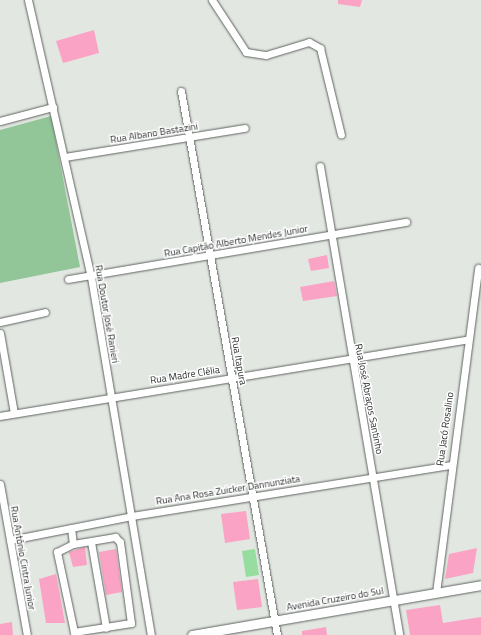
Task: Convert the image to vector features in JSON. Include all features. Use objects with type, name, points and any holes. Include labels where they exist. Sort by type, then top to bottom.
[{"type":"street","name":"Rua Doutor José Ranieri","points":[[28,0],[65,157],[91,277],[151,635]]},
{"type":"street","points":[[212,0],[246,52],[266,56],[309,42],[320,48],[341,135]]},
{"type":"street","name":"Rua Itapura","points":[[182,91],[254,495],[276,635]]},
{"type":"street","points":[[0,121],[53,107]]},
{"type":"street","name":"Rua Albano Bastazini","points":[[65,157],[246,128]]},
{"type":"street","name":"Rua José Abraços Santinho","points":[[320,166],[350,358],[374,476],[392,600],[399,635]]},
{"type":"street","name":"Rua Capitão Alberto Mendes Junior","points":[[68,279],[91,277],[406,222]]},
{"type":"street","name":"Rua Jacó Rosalino","points":[[436,593],[450,465],[478,268]]},
{"type":"street","points":[[0,322],[44,312]]},
{"type":"street","points":[[0,333],[14,413]]},
{"type":"street","name":"Rua Madre Clélia","points":[[0,416],[468,339]]},
{"type":"street","name":"Rua Ana Rosa Zuicker Dannunziata","points":[[10,540],[132,516],[254,495],[450,465]]},
{"type":"street","name":"Rua Antônio Cintra Junior","points":[[0,484],[27,635]]},
{"type":"street","points":[[71,528],[73,544]]},
{"type":"street","points":[[115,537],[120,542],[131,621],[129,625],[79,633],[71,629],[57,552],[73,544],[115,537]]},
{"type":"street","points":[[91,542],[106,628]]},
{"type":"street","name":"Avenida Cruzeiro do Sul","points":[[192,635],[481,585]]},
{"type":"shaded area","points":[[51,116],[80,267],[0,283],[0,130]]},
{"type":"shaded area","points":[[255,549],[259,575],[246,577],[242,551]]},
{"type":"building","points":[[338,0],[362,0],[360,7],[338,4]]},
{"type":"building","points":[[94,30],[99,53],[63,63],[56,41]]},
{"type":"building","points":[[327,255],[329,268],[311,271],[308,259]]},
{"type":"building","points":[[334,281],[337,296],[303,301],[300,287]]},
{"type":"building","points":[[246,511],[250,539],[225,543],[221,514]]},
{"type":"building","points":[[85,547],[87,565],[73,567],[69,552]]},
{"type":"building","points":[[477,548],[473,573],[445,579],[449,554]]},
{"type":"building","points":[[116,549],[122,592],[106,595],[99,552]]},
{"type":"building","points":[[56,574],[65,623],[46,623],[39,579]]},
{"type":"building","points":[[258,579],[262,607],[237,610],[233,582]]},
{"type":"building","points":[[440,605],[443,623],[481,617],[481,635],[410,635],[406,610]]},
{"type":"building","points":[[12,622],[13,635],[0,635],[0,624]]},
{"type":"building","points":[[326,627],[327,635],[302,635],[302,631]]}]
